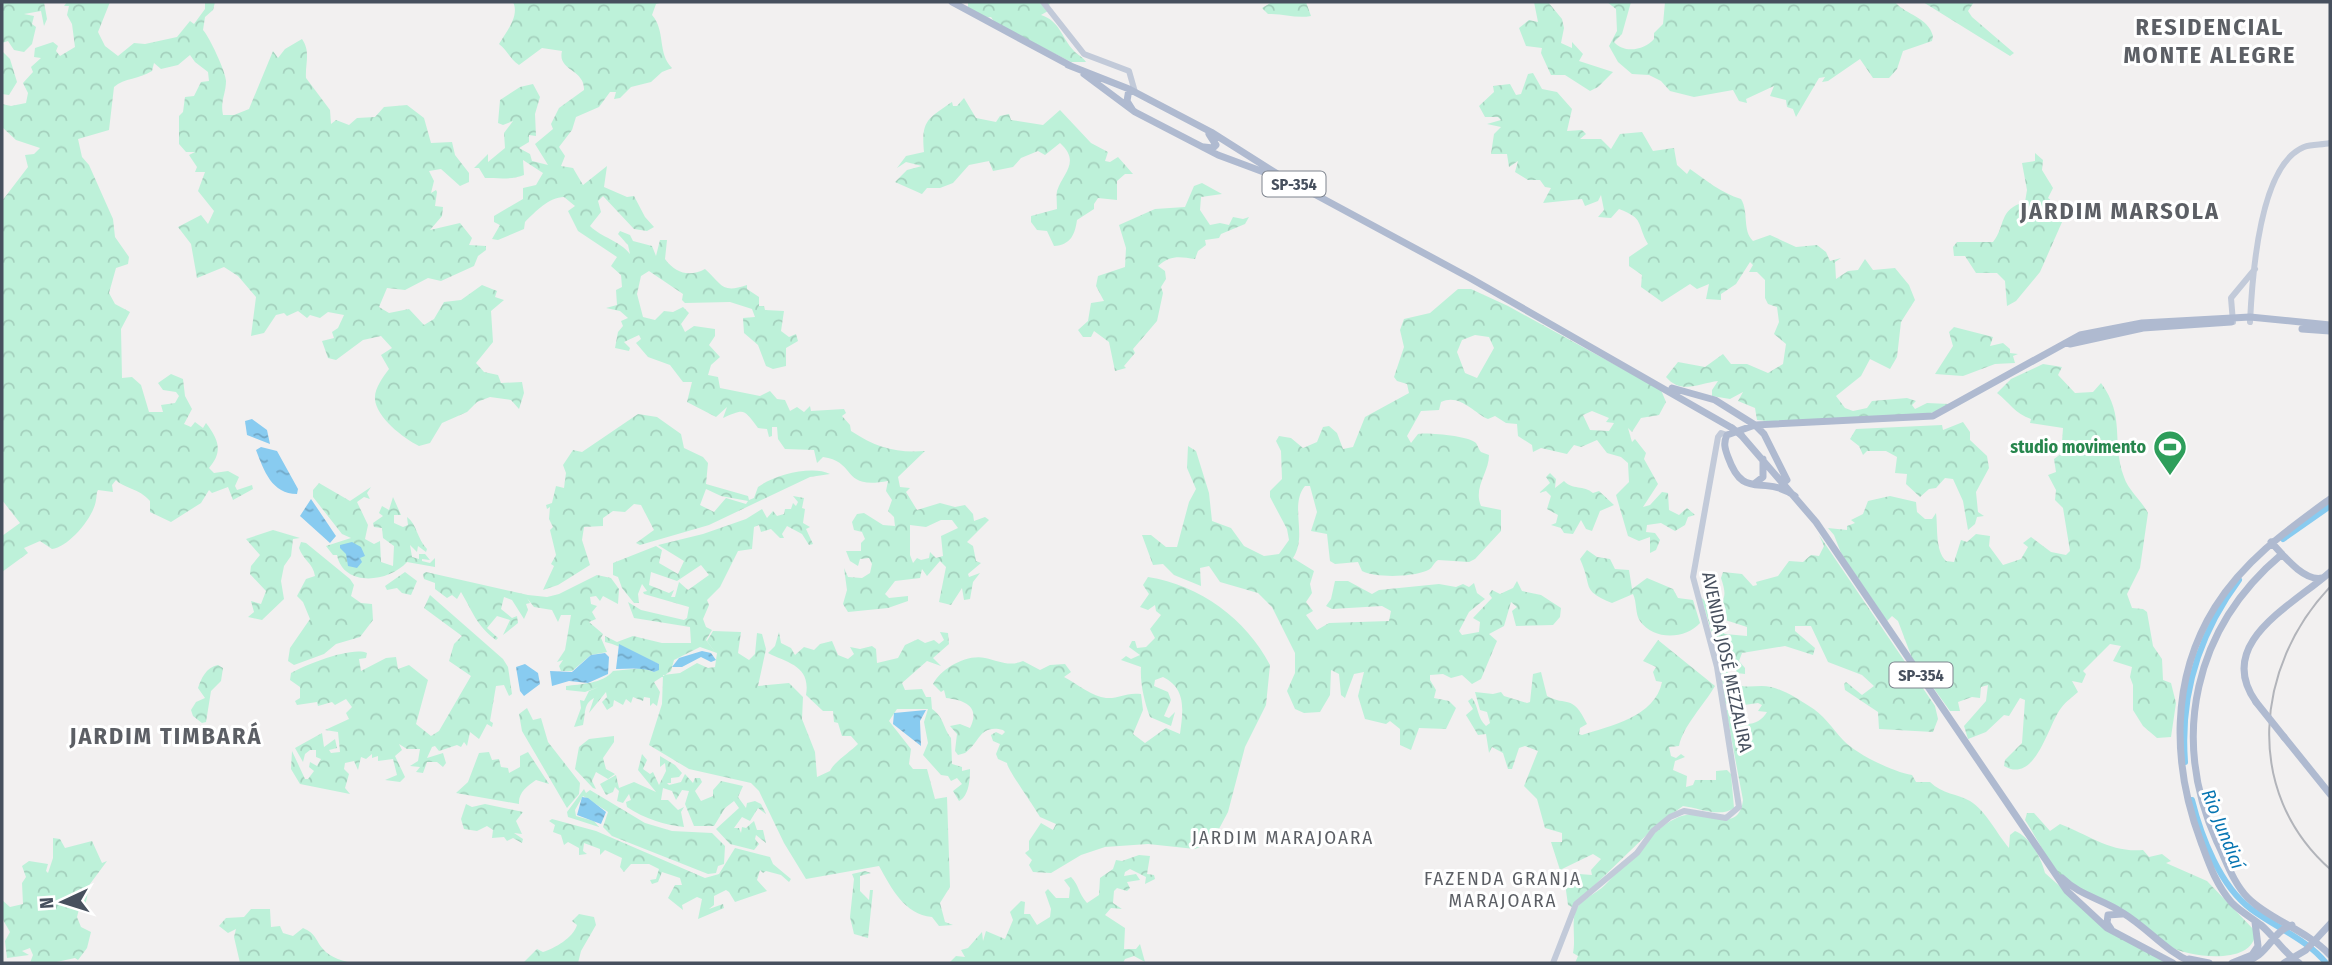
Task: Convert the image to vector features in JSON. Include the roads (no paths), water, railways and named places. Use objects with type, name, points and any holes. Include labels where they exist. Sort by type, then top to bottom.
[{"type":"main road","name":"SP-354","points":[[952,2],[1068,65],[1135,112],[1218,155],[1262,170],[1535,320],[1557,328]]},
{"type":"main road","points":[[1042,2],[1080,51],[1127,70],[1132,86],[1126,101],[1135,112]]},
{"type":"main road","name":"SP-354","points":[[1068,65],[1121,85],[1132,86],[1279,175],[1661,385],[1735,432],[1761,456],[1795,496],[1868,596],[2075,900],[2116,934],[2173,963]]},
{"type":"main road","points":[[1197,144],[1210,148],[1216,145],[1212,136],[1200,127]]},
{"type":"main road","points":[[2250,320],[2263,211],[2276,176],[2297,151],[2328,144]]},
{"type":"main road","points":[[2233,320],[2231,298],[2256,268]]},
{"type":"main road","points":[[2244,282],[2255,281]]},
{"type":"main road","points":[[2250,320],[2330,331]]},
{"type":"main road","points":[[1735,432],[1755,425],[1933,416],[2080,335],[2142,323],[2250,320],[2330,325]]},
{"type":"main road","points":[[1661,385],[1715,400],[1755,425],[1770,446],[1795,496]]},
{"type":"main road","points":[[1736,415],[1740,421],[1725,450],[1734,473],[1745,484],[1777,485],[1795,496]]},
{"type":"main road","points":[[1770,446],[1769,432],[1780,425]]},
{"type":"main road","name":"AVENIDA JOSÉ MEZZALIRA","points":[[1553,963],[1576,904],[1637,853],[1663,822],[1679,813],[1690,811],[1727,818],[1739,807],[1717,667],[1693,577],[1718,437],[1721,433],[1735,432]]},
{"type":"main road","points":[[1753,484],[1760,482],[1765,472],[1761,456]]},
{"type":"main road","points":[[2298,963],[2276,938],[2233,904],[2210,869],[2186,795],[2178,738],[2185,680],[2194,645],[2234,580],[2271,543],[2330,499]]},
{"type":"main road","points":[[2271,543],[2307,576],[2315,580],[2327,575]]},
{"type":"main road","points":[[2281,553],[2257,576],[2227,615],[2199,681],[2192,739],[2199,792],[2209,823],[2238,885],[2248,899],[2289,927],[2307,934],[2330,955]]},
{"type":"main road","points":[[2327,575],[2262,629],[2246,648],[2244,677],[2256,702],[2330,794]]},
{"type":"main road","points":[[2307,576],[2309,591]]},
{"type":"main road","points":[[2315,775],[2330,788]]},
{"type":"main road","name":"SP-354","points":[[2043,856],[2073,888],[2126,915],[2159,944],[2193,963]]},
{"type":"main road","points":[[2116,934],[2106,923],[2107,917],[2113,913],[2126,915]]},
{"type":"main road","points":[[2232,963],[2252,955],[2258,946],[2255,922]]},
{"type":"main road","points":[[2284,963],[2306,950],[2330,924]]},
{"type":"main road","points":[[2240,963],[2255,959],[2289,927]]},
{"type":"main road","points":[[2159,944],[2179,955],[2209,963]]},
{"type":"water","points":[[252,419],[267,430],[270,444],[247,435],[245,421]]},
{"type":"water","points":[[261,447],[277,451],[298,489],[297,494],[281,490],[270,480],[256,450]]},
{"type":"water","points":[[311,499],[336,536],[330,543],[300,516]]},
{"type":"water","points":[[352,542],[361,547],[365,556],[360,558],[362,562],[357,568],[348,566],[346,554],[340,548],[340,545]]},
{"type":"water","points":[[619,644],[659,664],[659,670],[654,672],[616,669]]},
{"type":"water","points":[[702,651],[711,653],[716,660],[711,662],[701,657],[682,667],[672,667],[679,658]]},
{"type":"water","points":[[605,653],[609,657],[608,674],[588,683],[569,681],[552,686],[550,671],[572,672],[591,655]]},
{"type":"water","points":[[525,664],[538,673],[540,684],[524,696],[520,691],[516,667]]},
{"type":"water","points":[[926,710],[920,721],[921,746],[893,724],[894,713]]},
{"type":"water","points":[[582,797],[588,798],[606,812],[601,824],[577,815]]},
{"type":"waterway","name":"Rio Jundiaí","points":[[2283,539],[2330,506]]},
{"type":"waterway","name":"Rio Jundiaí","points":[[2185,762],[2186,712],[2195,666],[2213,622],[2239,580]]},
{"type":"waterway","name":"Rio Jundiaí","points":[[2192,800],[2206,844],[2230,887],[2251,909],[2301,941],[2326,963]]},
{"type":"railway","points":[[2330,587],[2305,619],[2286,654],[2274,691],[2269,729],[2272,767],[2283,804],[2302,838],[2330,869]]},
{"type":"place","name":"studio movimento","points":[[2170,477]]},
{"type":"district","name":"RESIDENCIAL MONTE ALEGRE","points":[[2210,41]]},
{"type":"district","name":"JARDIM MARSOLA","points":[[2120,211]]},
{"type":"district","name":"JARDIM TIMBARÁ","points":[[166,736]]},
{"type":"district","name":"JARDIM MARAJOARA","points":[[1283,837]]},
{"type":"district","name":"FAZENDA GRANJA MARAJOARA","points":[[1503,889]]}]
